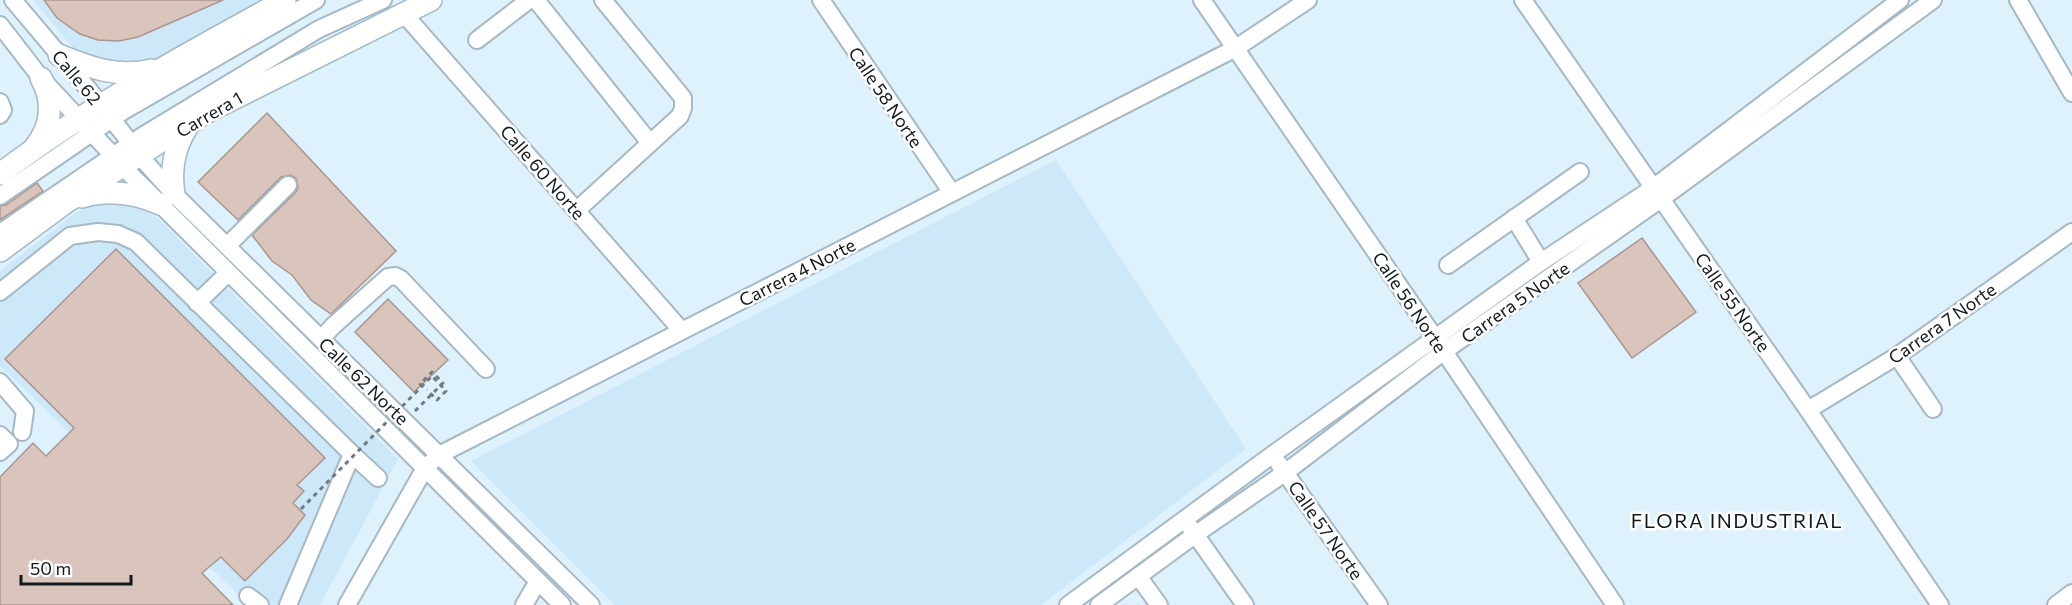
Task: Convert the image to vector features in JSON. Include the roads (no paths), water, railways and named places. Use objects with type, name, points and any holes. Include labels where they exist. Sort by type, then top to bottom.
[{"type":"main road","points":[[0,174],[34,148],[85,125],[106,112],[162,67],[285,0]]},
{"type":"main road","name":"Carrera 1","points":[[0,251],[127,155],[189,125],[205,113],[431,0]]},
{"type":"main road","points":[[59,55],[91,68],[112,72],[134,73],[162,67]]},
{"type":"main road","points":[[34,148],[45,132],[50,112],[49,95],[41,78]]},
{"type":"main road","points":[[65,203],[88,195],[112,193],[167,199],[175,152],[189,125]]},
{"type":"street","name":"Calle 62","points":[[13,0],[106,112],[127,155]]},
{"type":"street","points":[[106,112],[316,0]]},
{"type":"street","points":[[0,233],[127,155],[320,29],[383,0]]},
{"type":"street","points":[[477,40],[529,0]]},
{"type":"street","points":[[536,0],[650,143]]},
{"type":"street","points":[[577,210],[680,116],[683,108],[683,98],[603,0]]},
{"type":"street","name":"Calle 58 Norte","points":[[821,0],[952,193]]},
{"type":"street","name":"Calle 56 Norte","points":[[1202,0],[1615,605]]},
{"type":"street","name":"Carrera 4 Norte","points":[[347,605],[425,468],[439,455],[1236,48],[1308,0]]},
{"type":"street","name":"Calle 55 Norte","points":[[1523,0],[1808,410],[1940,605]]},
{"type":"street","name":"Carrera 5 Norte","points":[[1106,603],[1138,576],[1286,472],[1541,262],[1657,193],[1900,0]]},
{"type":"street","name":"Carrera 5 Norte","points":[[1068,605],[1272,455],[1439,345],[1932,0]]},
{"type":"street","points":[[2018,0],[2072,93]]},
{"type":"street","name":"Calle 60 Norte","points":[[404,14],[682,331]]},
{"type":"street","name":"Calle 62","points":[[0,25],[41,78],[85,125],[127,155]]},
{"type":"street","points":[[0,102],[3,110],[0,115]]},
{"type":"street","points":[[0,196],[85,125]]},
{"type":"street","name":"Calle 62 Norte","points":[[127,155],[228,273],[562,605]]},
{"type":"street","points":[[1448,265],[1580,172]]},
{"type":"street","points":[[227,246],[288,185]]},
{"type":"street","name":"Calle 62 Norte","points":[[167,199],[227,246],[591,605]]},
{"type":"street","points":[[1514,218],[1541,262]]},
{"type":"street","points":[[0,292],[70,236],[98,232],[118,234],[136,242],[378,478]]},
{"type":"street","name":"Carrera 7 Norte","points":[[1808,410],[1897,356],[2072,232]]},
{"type":"street","points":[[197,303],[228,273]]},
{"type":"street","points":[[321,339],[388,277],[395,276],[402,279],[486,369]]},
{"type":"street","points":[[1897,356],[1933,409]]},
{"type":"street","points":[[0,382],[26,411],[22,432]]},
{"type":"street","points":[[0,435],[9,444],[0,452]]},
{"type":"street","points":[[288,605],[352,454]]},
{"type":"street","name":"Calle 57 Norte","points":[[1272,455],[1379,605]]},
{"type":"street","points":[[1185,520],[1245,605]]},
{"type":"street","points":[[1138,576],[1159,605]]},
{"type":"street","points":[[524,605],[538,581]]},
{"type":"street","points":[[1095,585],[1106,603]]},
{"type":"street","points":[[2056,605],[2072,593]]},
{"type":"district","name":"FLORA INDUSTRIAL","points":[[1737,520]]}]
